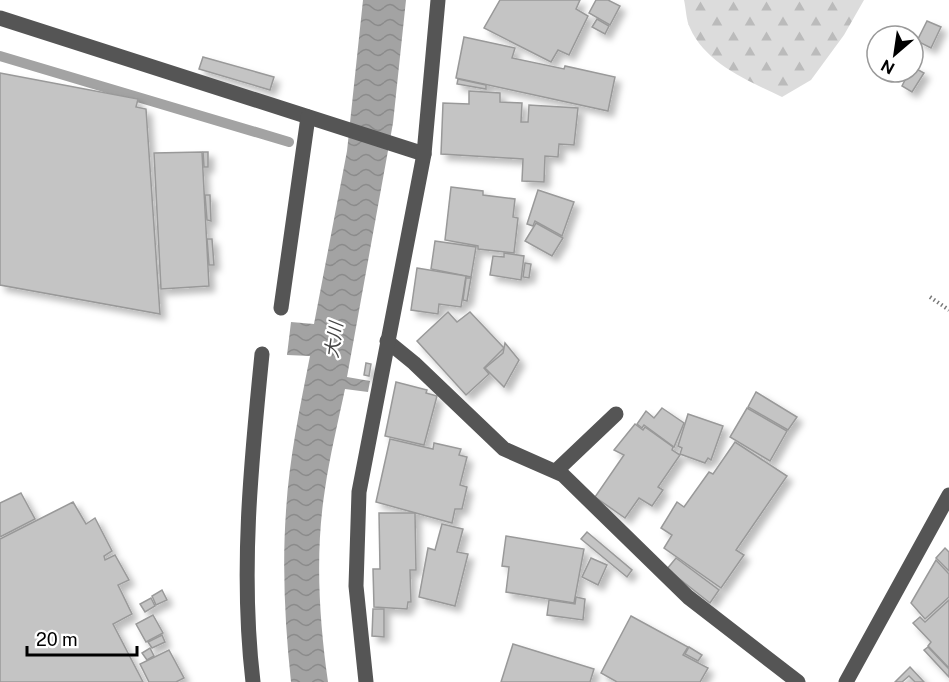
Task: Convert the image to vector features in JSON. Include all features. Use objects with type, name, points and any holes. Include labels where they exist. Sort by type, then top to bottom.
[{"type":"street","points":[[366,682],[356,586],[359,492],[424,154],[438,0]]},
{"type":"street","points":[[0,18],[424,154]]},
{"type":"street","points":[[281,308],[308,117]]},
{"type":"street","points":[[387,341],[414,363],[504,449],[563,475],[601,509],[688,597],[798,682]]},
{"type":"street","points":[[253,682],[247,594],[248,501],[262,354]]},
{"type":"street","points":[[555,471],[616,414]]},
{"type":"street","points":[[846,682],[949,495]]},
{"type":"path","points":[[930,297],[949,310]]},
{"type":"green space","points":[[684,0],[864,0],[844,35],[811,80],[782,97],[730,70],[706,52],[690,28]]},
{"type":"water","name":"大川","points":[[363,0],[406,0],[393,123],[347,377],[370,381],[368,392],[345,389],[325,489],[320,537],[319,586],[328,682],[291,682],[284,554],[287,492],[310,356],[287,355],[291,322],[314,324],[347,151]]},
{"type":"building","points":[[500,0],[580,0],[576,9],[588,16],[569,55],[558,50],[551,62],[484,28]]},
{"type":"building","points":[[596,0],[608,0],[620,6],[610,25],[589,13]]},
{"type":"building","points":[[597,19],[609,26],[605,34],[592,27]]},
{"type":"building","points":[[927,21],[941,27],[931,48],[925,45]]},
{"type":"building","points":[[464,37],[515,48],[512,58],[615,77],[608,111],[456,78]]},
{"type":"building","points":[[203,57],[274,77],[270,90],[199,69]]},
{"type":"building","points":[[0,73],[138,99],[136,107],[146,109],[160,314],[0,285]]},
{"type":"building","points":[[458,79],[486,85],[486,89],[457,84]]},
{"type":"building","points":[[903,84],[917,84],[912,92],[902,86]]},
{"type":"building","points":[[469,91],[500,93],[500,102],[522,103],[521,122],[528,122],[529,105],[578,108],[574,145],[559,144],[558,157],[545,156],[544,182],[522,181],[523,159],[441,154],[443,103],[469,104]]},
{"type":"building","points":[[202,152],[209,286],[161,289],[154,153]]},
{"type":"building","points":[[203,152],[208,152],[208,167],[204,167]]},
{"type":"building","points":[[451,187],[483,191],[483,195],[515,199],[513,217],[518,218],[514,253],[478,249],[478,246],[445,240]]},
{"type":"building","points":[[538,190],[574,202],[562,236],[535,221],[533,226],[527,224]]},
{"type":"building","points":[[205,195],[210,195],[211,221],[207,220]]},
{"type":"building","points":[[536,223],[563,238],[552,256],[525,241]]},
{"type":"building","points":[[207,239],[212,239],[214,265],[209,265]]},
{"type":"building","points":[[435,241],[476,247],[471,277],[431,269]]},
{"type":"building","points":[[504,253],[524,256],[521,280],[490,275],[493,256],[504,257]]},
{"type":"building","points":[[525,263],[531,264],[529,278],[523,277]]},
{"type":"building","points":[[417,268],[466,276],[461,307],[439,304],[438,314],[411,310]]},
{"type":"building","points":[[466,278],[471,278],[467,301],[463,300]]},
{"type":"building","points":[[448,312],[457,322],[470,312],[504,348],[484,368],[489,374],[466,395],[417,341]]},
{"type":"building","points":[[505,343],[519,360],[504,387],[485,368],[503,353]]},
{"type":"building","points":[[366,363],[371,364],[369,376],[364,375]]},
{"type":"building","points":[[396,382],[427,390],[426,393],[437,396],[424,445],[385,436]]},
{"type":"building","points":[[756,392],[797,417],[788,430],[748,407]]},
{"type":"building","points":[[662,408],[684,423],[674,447],[644,425],[642,428],[637,424],[646,411],[654,418]]},
{"type":"building","points":[[747,408],[787,431],[770,461],[730,437]]},
{"type":"building","points":[[688,414],[723,426],[711,460],[708,458],[705,463],[680,454],[682,448],[678,446]]},
{"type":"building","points":[[635,424],[643,430],[645,427],[673,447],[672,450],[680,455],[658,487],[663,490],[652,506],[639,498],[625,518],[595,497],[624,455],[614,450]]},
{"type":"building","points":[[390,439],[433,449],[434,443],[461,449],[459,455],[467,457],[460,485],[467,487],[462,509],[455,509],[452,523],[376,502]]},
{"type":"building","points":[[735,442],[787,476],[736,550],[744,555],[721,588],[664,548],[672,535],[661,528],[677,502],[684,507],[709,472],[713,474]]},
{"type":"building","points":[[21,493],[35,519],[0,537],[0,503]]},
{"type":"building","points":[[73,502],[86,524],[95,518],[112,551],[104,556],[105,560],[115,555],[129,580],[118,585],[132,614],[113,624],[143,682],[0,682],[0,539]]},
{"type":"building","points":[[379,513],[415,513],[416,570],[410,570],[411,602],[408,602],[407,609],[374,607],[373,569],[380,569]]},
{"type":"building","points":[[442,524],[463,529],[457,552],[468,554],[455,606],[419,597],[428,548],[435,550]]},
{"type":"building","points":[[587,532],[632,570],[627,577],[581,539]]},
{"type":"building","points":[[506,536],[584,549],[574,603],[506,592],[509,567],[502,566]]},
{"type":"building","points":[[945,548],[949,552],[949,571],[936,558]]},
{"type":"building","points":[[591,558],[607,565],[598,585],[582,577]]},
{"type":"building","points":[[676,558],[719,590],[710,603],[667,569]]},
{"type":"building","points":[[936,560],[949,574],[949,597],[925,619],[911,603]]},
{"type":"building","points":[[162,590],[167,600],[156,605],[152,596]]},
{"type":"building","points":[[576,597],[585,599],[583,620],[547,615],[549,600],[575,604]]},
{"type":"building","points":[[151,598],[155,606],[145,612],[140,604]]},
{"type":"building","points":[[949,600],[949,668],[928,646],[931,642],[913,623],[920,617],[925,622]]},
{"type":"building","points":[[373,609],[384,609],[384,637],[372,636]]},
{"type":"building","points":[[153,615],[163,633],[146,642],[136,624]]},
{"type":"building","points":[[631,616],[688,647],[683,655],[708,668],[700,682],[617,682],[601,673]]},
{"type":"building","points":[[162,635],[165,642],[152,648],[148,642]]},
{"type":"building","points":[[513,644],[594,669],[590,682],[501,682]]},
{"type":"building","points":[[689,647],[702,655],[698,661],[685,654]]},
{"type":"building","points":[[928,647],[949,669],[949,677],[924,650]]},
{"type":"building","points":[[150,648],[154,656],[147,660],[142,653]]},
{"type":"building","points":[[169,650],[184,678],[176,682],[149,682],[140,664]]},
{"type":"building","points":[[910,667],[924,682],[915,682],[909,676],[902,682],[895,682]]},
{"type":"waterway","points":[[0,56],[289,142]]}]
